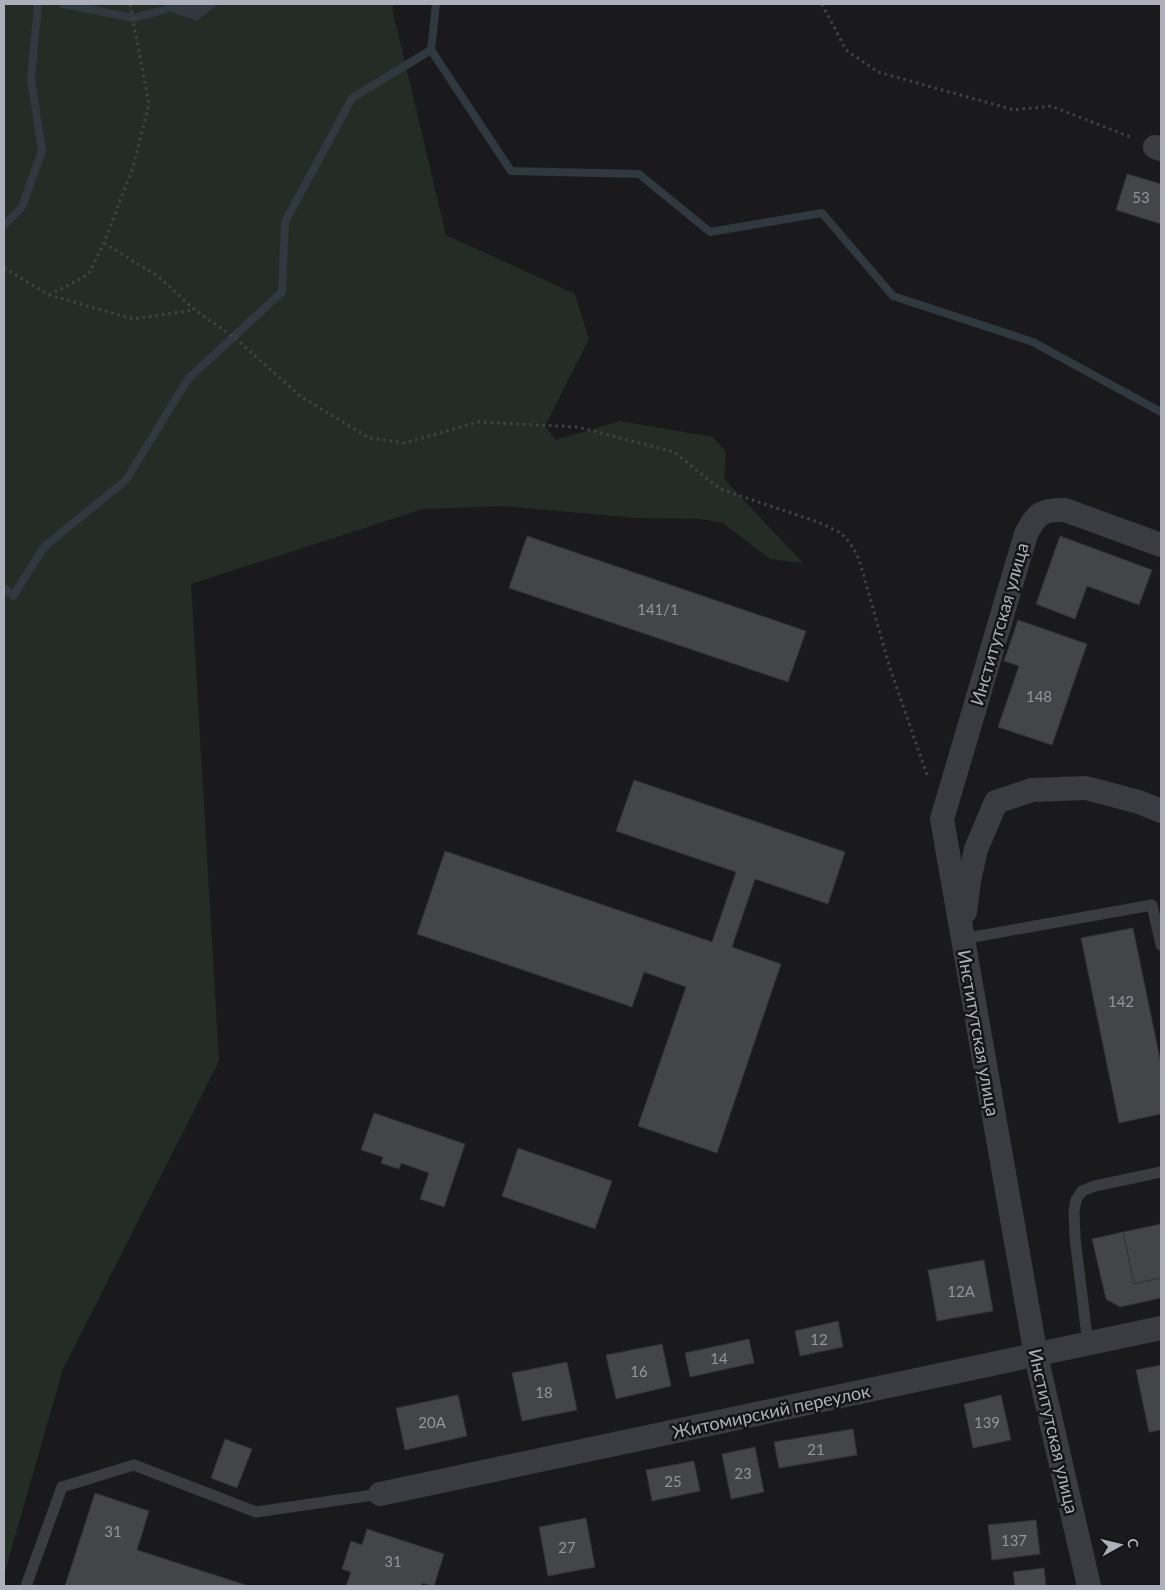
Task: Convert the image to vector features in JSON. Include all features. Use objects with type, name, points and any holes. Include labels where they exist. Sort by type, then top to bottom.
[{"type":"street","name":"Институтская улица","points":[[1089,1586],[1036,1356],[942,819],[1026,534],[1032,521],[1040,513],[1064,510],[1161,545]]},
{"type":"street","points":[[962,939],[969,881],[976,848],[996,802],[1032,790],[1086,788],[1138,802],[1161,811]]},
{"type":"street","name":"Житомирский переулок","points":[[380,1494],[1161,1328]]},
{"type":"lane","points":[[962,939],[1152,905],[1161,945]]},
{"type":"lane","points":[[1088,1344],[1075,1238],[1074,1211],[1076,1200],[1082,1191],[1095,1186],[1161,1172]]},
{"type":"lane","points":[[26,1586],[62,1487],[134,1465],[256,1512],[380,1494]]},
{"type":"path","points":[[49,295],[88,275],[104,243],[133,167],[149,104],[130,4]]},
{"type":"path","points":[[822,4],[846,50],[878,72],[1014,110],[1051,106],[1158,148]]},
{"type":"path","points":[[104,243],[159,277],[195,310],[235,338],[300,396],[369,438],[405,443],[478,422],[578,427],[674,452],[720,489],[818,522],[841,533],[850,543],[859,559],[890,668],[942,819]]},
{"type":"path","points":[[4,268],[49,295],[133,319],[195,310]]},
{"type":"shaded area","points":[[4,4],[166,4],[164,10],[197,21],[219,4],[395,4],[392,8],[446,235],[575,294],[589,339],[545,426],[556,440],[620,421],[713,437],[726,452],[724,479],[803,563],[770,559],[723,523],[700,519],[637,518],[503,506],[423,509],[191,584],[219,1061],[63,1369],[4,1575]]},
{"type":"shaded area","points":[[166,4],[219,4],[197,21],[164,10]]},
{"type":"building","points":[[1127,174],[1161,184],[1161,224],[1116,210]]},
{"type":"building","points":[[527,536],[806,631],[788,682],[509,588]]},
{"type":"building","points":[[1060,536],[1152,570],[1139,605],[1087,586],[1075,619],[1036,604]]},
{"type":"building","points":[[1018,620],[1087,644],[1052,745],[998,727],[1019,666],[1004,661]]},
{"type":"building","points":[[634,780],[845,852],[828,904],[755,879],[732,947],[781,964],[717,1153],[638,1126],[686,987],[644,972],[632,1007],[417,934],[445,851],[712,942],[736,872],[616,831]]},
{"type":"building","points":[[1133,928],[1161,1064],[1161,1114],[1119,1123],[1081,938]]},
{"type":"building","points":[[374,1113],[465,1144],[444,1207],[420,1199],[429,1173],[401,1163],[399,1169],[381,1163],[383,1157],[361,1150]]},
{"type":"building","points":[[518,1148],[612,1181],[595,1229],[502,1196]]},
{"type":"building","points":[[1161,1224],[1161,1278],[1134,1284],[1123,1232]]},
{"type":"building","points":[[1123,1232],[1134,1284],[1161,1278],[1161,1298],[1120,1307],[1106,1299],[1092,1239]]},
{"type":"building","points":[[984,1260],[993,1311],[937,1321],[928,1270]]},
{"type":"building","points":[[838,1321],[843,1347],[800,1356],[795,1331]]},
{"type":"building","points":[[749,1339],[754,1363],[690,1377],[685,1353]]},
{"type":"building","points":[[662,1344],[671,1386],[616,1399],[606,1355]]},
{"type":"building","points":[[567,1362],[577,1410],[522,1421],[512,1373]]},
{"type":"building","points":[[1161,1365],[1161,1430],[1149,1432],[1136,1370]]},
{"type":"building","points":[[458,1395],[467,1436],[405,1450],[396,1408]]},
{"type":"building","points":[[1001,1395],[1011,1440],[973,1448],[964,1404]]},
{"type":"building","points":[[853,1429],[857,1455],[779,1468],[774,1442]]},
{"type":"building","points":[[225,1439],[252,1449],[237,1488],[211,1478]]},
{"type":"building","points":[[755,1447],[764,1492],[731,1499],[722,1454]]},
{"type":"building","points":[[694,1461],[700,1491],[652,1501],[646,1470]]},
{"type":"building","points":[[95,1493],[149,1511],[137,1550],[249,1586],[65,1586]]},
{"type":"building","points":[[586,1518],[595,1567],[548,1576],[539,1527]]},
{"type":"building","points":[[1036,1520],[1040,1554],[992,1560],[988,1525]]},
{"type":"building","points":[[367,1529],[444,1554],[434,1586],[422,1583],[421,1586],[346,1586],[351,1572],[342,1569],[351,1541],[362,1545]]},
{"type":"building","points":[[1044,1568],[1046,1586],[1015,1586],[1013,1572]]},
{"type":"waterway","points":[[4,225],[22,207],[42,151],[31,79],[38,4]]},
{"type":"waterway","points":[[63,4],[133,18],[164,10]]},
{"type":"waterway","points":[[4,588],[13,596],[44,547],[126,480],[188,379],[282,292],[285,222],[352,98],[431,50],[436,4]]},
{"type":"waterway","points":[[431,50],[511,171],[639,174],[710,232],[822,213],[893,296],[1033,342],[1161,412]]}]
